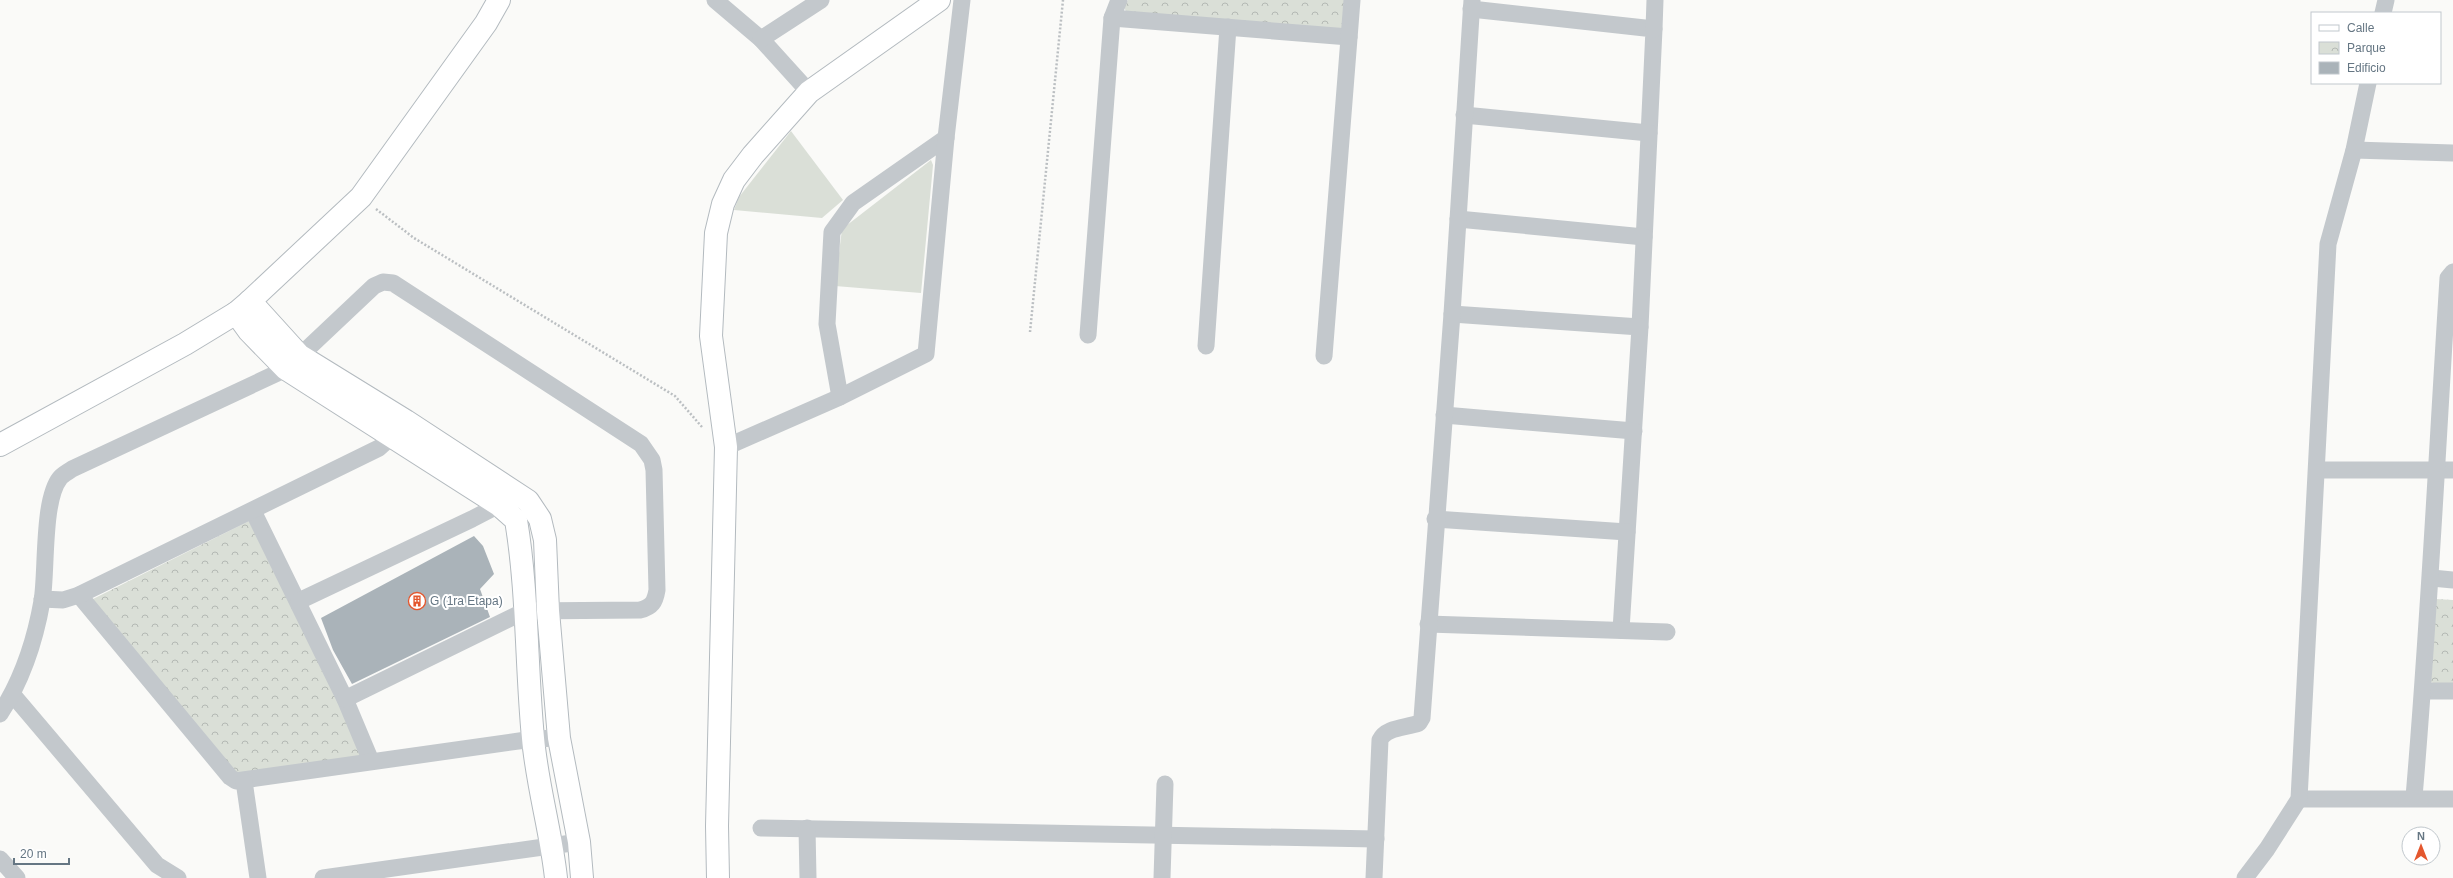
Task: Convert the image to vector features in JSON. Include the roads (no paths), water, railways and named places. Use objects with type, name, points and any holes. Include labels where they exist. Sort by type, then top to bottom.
[{"type":"street","points":[[0,445],[178,348],[243,307],[361,197],[486,23],[499,0]]},
{"type":"street","points":[[715,0],[761,39],[809,92]]},
{"type":"street","points":[[761,39],[821,0]]},
{"type":"street","points":[[718,878],[726,447],[712,336],[716,233],[723,204],[734,180],[753,155],[809,92],[938,0]]},
{"type":"street","points":[[726,447],[840,397],[926,354],[946,138],[962,0]]},
{"type":"street","points":[[1088,335],[1112,18],[1119,0]]},
{"type":"street","points":[[1324,356],[1352,0]]},
{"type":"street","points":[[1621,630],[1640,327],[1655,0]]},
{"type":"street","points":[[2384,12],[2386,0]]},
{"type":"street","points":[[1374,878],[1380,740],[1382,734],[1419,723],[1422,718],[1435,520],[1452,314],[1471,5],[1654,29]]},
{"type":"street","points":[[1112,18],[1349,37]]},
{"type":"street","points":[[1206,346],[1228,27]]},
{"type":"street","points":[[2245,878],[2267,849],[2299,799],[2328,244],[2354,150],[2368,84]]},
{"type":"street","points":[[1464,115],[1649,134]]},
{"type":"street","points":[[840,397],[827,324],[832,232],[853,203],[946,138]]},
{"type":"street","points":[[2354,150],[2453,153]]},
{"type":"street","points":[[1458,219],[1644,237]]},
{"type":"street","points":[[2414,798],[2424,691],[2432,578],[2436,470],[2448,362],[2448,278],[2453,272]]},
{"type":"street","points":[[0,714],[13,695],[32,645],[42,599],[45,548],[53,492],[60,478],[72,469],[292,362],[374,286],[383,282],[393,283],[641,444],[650,456],[654,470],[657,590],[655,600],[649,608],[635,611],[525,610],[345,699]]},
{"type":"street","points":[[243,307],[249,331],[392,438],[504,497],[528,501],[540,519],[545,540],[548,610],[558,738],[579,842],[582,878]]},
{"type":"street","points":[[1452,314],[1640,327]]},
{"type":"street","points":[[292,362],[406,421],[504,497],[516,520],[525,610],[533,739],[553,846],[556,878]]},
{"type":"street","points":[[1444,415],[1634,431]]},
{"type":"street","points":[[42,599],[63,600],[79,595],[253,511],[379,448],[392,438],[406,421]]},
{"type":"street","points":[[2317,470],[2453,470]]},
{"type":"street","points":[[299,601],[504,497]]},
{"type":"street","points":[[253,511],[299,601],[345,699],[371,761]]},
{"type":"street","points":[[1435,520],[1627,532]]},
{"type":"street","points":[[2432,578],[2453,580]]},
{"type":"street","points":[[79,595],[230,777],[236,780],[244,781],[371,761],[533,739],[558,738]]},
{"type":"street","points":[[1428,624],[1667,632]]},
{"type":"street","points":[[2424,691],[2453,691]]},
{"type":"street","points":[[13,695],[157,865],[178,878]]},
{"type":"street","points":[[244,781],[258,878]]},
{"type":"street","points":[[1162,878],[1165,784]]},
{"type":"street","points":[[2299,799],[2453,798]]},
{"type":"street","points":[[761,828],[1376,839]]},
{"type":"street","points":[[807,828],[808,878]]},
{"type":"street","points":[[323,878],[579,842]]},
{"type":"street","points":[[0,859],[17,878]]},
{"type":"place","name":"G (1ra Etapa)","points":[[417,601]]}]
